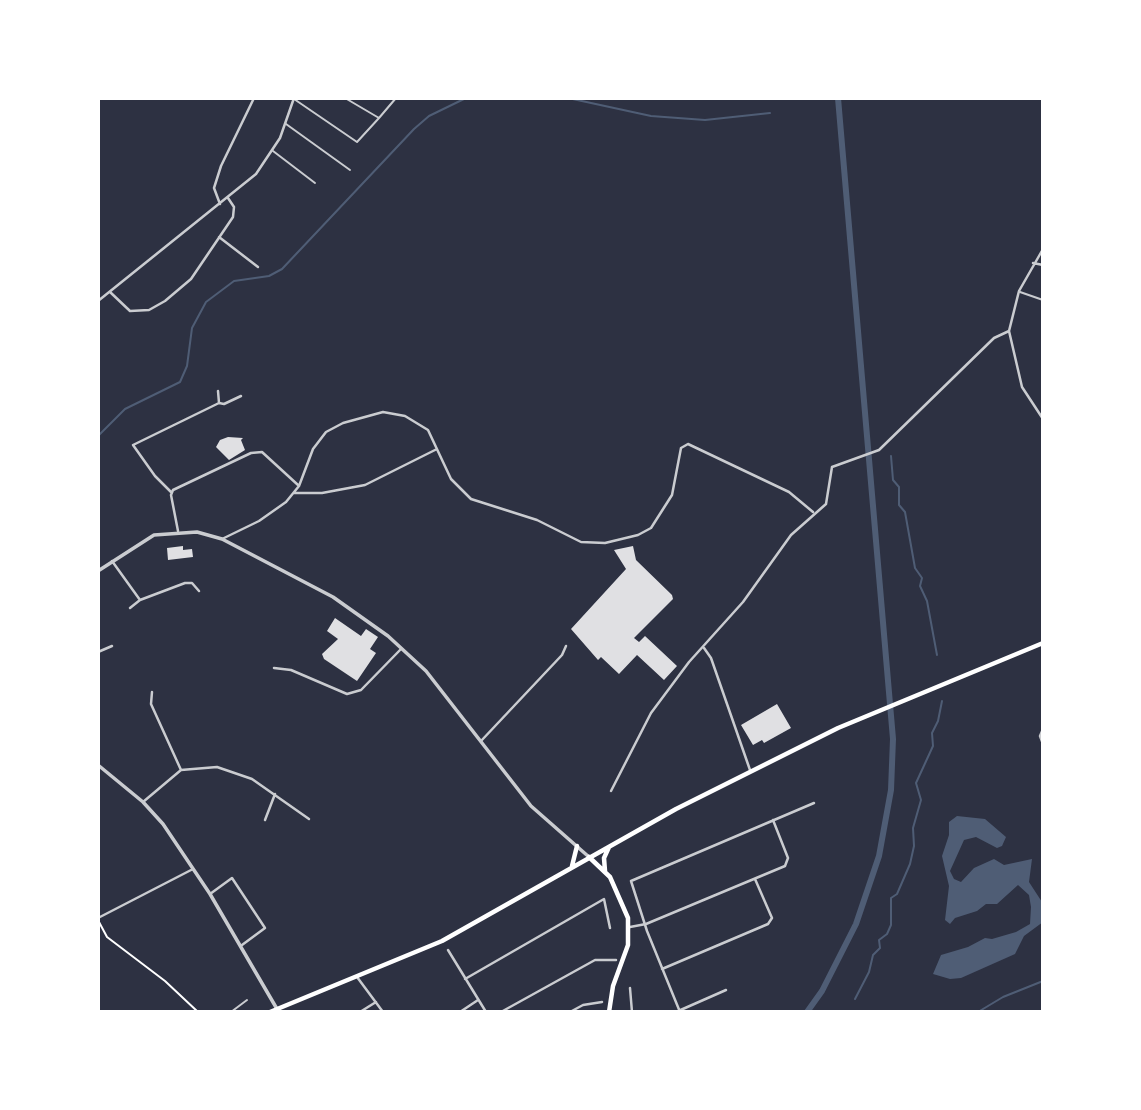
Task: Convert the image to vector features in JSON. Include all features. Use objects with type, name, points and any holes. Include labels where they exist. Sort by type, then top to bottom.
[{"type":"main road","points":[[270,1012],[442,941],[750,770],[838,728],[1043,643]]},
{"type":"main road","points":[[572,867],[576,846]]},
{"type":"main road","points":[[605,871],[604,856],[609,846]]},
{"type":"main road","points":[[589,858],[605,871],[619,893],[629,927],[628,945],[613,986],[609,1012]]},
{"type":"street","points":[[220,204],[214,188],[221,166],[254,98]]},
{"type":"street","points":[[98,301],[257,174],[286,124],[294,98]]},
{"type":"street","points":[[110,292],[130,311],[143,312],[155,307],[191,279],[234,211],[228,197]]},
{"type":"street","points":[[218,236],[258,267]]},
{"type":"street","points":[[1043,249],[1019,291],[1009,331],[1022,387],[1043,419]]},
{"type":"street","points":[[1033,263],[1043,265]]},
{"type":"street","points":[[611,791],[651,713],[792,535],[828,500],[832,467],[879,450],[994,338],[1009,331]]},
{"type":"street","points":[[218,391],[219,403]]},
{"type":"street","points":[[178,531],[171,492],[155,476],[133,445],[219,403],[224,404],[241,396]]},
{"type":"street","points":[[222,539],[269,515],[294,493],[313,449],[332,428],[383,412],[405,416],[428,430],[451,479],[471,499],[537,520],[582,542],[605,543],[638,536],[651,528],[672,495],[682,444],[700,447],[789,492],[813,512]]},
{"type":"street","points":[[294,493],[322,494],[365,485],[438,449]]},
{"type":"street","points":[[171,492],[259,451],[299,486]]},
{"type":"street","points":[[98,571],[148,537],[178,531],[197,532],[222,539],[333,597],[403,648],[448,695],[531,806],[589,858]]},
{"type":"street","points":[[112,561],[140,600]]},
{"type":"street","points":[[130,608],[140,600],[185,583],[192,583],[200,591]]},
{"type":"street","points":[[98,652],[112,646]]},
{"type":"street","points":[[481,741],[562,655],[566,646]]},
{"type":"street","points":[[274,668],[291,670],[346,694],[361,690],[403,648]]},
{"type":"street","points":[[704,648],[711,659],[750,770]]},
{"type":"street","points":[[152,692],[151,704],[181,770]]},
{"type":"street","points":[[1043,729],[1040,736],[1043,744]]},
{"type":"street","points":[[98,765],[143,802],[193,869],[242,945],[277,1009]]},
{"type":"street","points":[[143,802],[181,770],[204,766],[229,769],[275,794],[309,819]]},
{"type":"street","points":[[265,820],[275,794]]},
{"type":"street","points":[[726,990],[679,1012],[631,881],[814,803]]},
{"type":"street","points":[[629,927],[646,924],[789,861],[773,820]]},
{"type":"street","points":[[98,918],[193,869]]},
{"type":"street","points":[[211,894],[232,878],[265,928],[242,945]]},
{"type":"street","points":[[662,968],[768,924],[772,918],[755,878]]},
{"type":"street","points":[[465,979],[604,899],[610,928]]},
{"type":"street","points":[[448,950],[486,1012]]},
{"type":"street","points":[[501,1012],[595,960],[616,960]]},
{"type":"street","points":[[357,978],[383,1012]]},
{"type":"street","points":[[630,988],[632,1012]]},
{"type":"street","points":[[460,1012],[478,1000]]},
{"type":"street","points":[[359,1012],[376,1002]]},
{"type":"street","points":[[570,1012],[583,1005],[602,1002]]},
{"type":"lane","points":[[294,98],[357,142],[396,98]]},
{"type":"lane","points":[[345,98],[379,118]]},
{"type":"lane","points":[[286,124],[350,170]]},
{"type":"lane","points":[[273,150],[315,183]]},
{"type":"lane","points":[[1019,291],[1043,300]]},
{"type":"lane","points":[[232,1012],[247,1000]]},
{"type":"path","points":[[98,918],[107,937],[165,981],[198,1012]]},
{"type":"water","points":[[957,816],[985,819],[1006,837],[1002,846],[997,848],[976,837],[964,840],[950,871],[954,879],[961,882],[974,868],[994,859],[1004,865],[1032,859],[1029,882],[1042,902],[1043,922],[1024,936],[1015,954],[961,978],[950,979],[933,974],[941,955],[968,947],[985,938],[992,939],[1016,932],[1030,924],[1031,907],[1029,895],[1018,885],[997,904],[986,904],[977,911],[955,918],[950,924],[945,920],[949,886],[942,856],[949,835],[949,822]]},
{"type":"building","points":[[228,437],[243,438],[241,440],[245,450],[229,460],[216,447],[220,440]]},
{"type":"building","points":[[183,546],[183,550],[192,549],[193,557],[168,560],[167,548]]},
{"type":"building","points":[[633,546],[636,560],[673,599],[634,638],[639,642],[645,636],[677,666],[664,680],[637,655],[619,674],[601,657],[598,660],[571,629],[626,569],[614,550]]},
{"type":"building","points":[[335,618],[361,636],[366,629],[378,637],[370,649],[376,653],[357,681],[324,659],[322,654],[338,639],[327,631]]},
{"type":"building","points":[[777,704],[791,728],[764,743],[762,740],[753,745],[741,725]]},
{"type":"waterway","points":[[98,436],[125,409],[180,382],[187,366],[192,328],[206,302],[234,281],[269,276],[282,269],[414,129],[429,116],[466,98]]},
{"type":"waterway","points":[[568,98],[651,116],[705,120],[770,113]]},
{"type":"waterway","points":[[807,1012],[822,991],[856,924],[879,856],[891,790],[893,739],[838,98]]},
{"type":"waterway","points":[[926,98],[957,98]]},
{"type":"waterway","points":[[891,456],[893,480],[899,487],[899,505],[905,512],[915,568],[922,578],[920,586],[927,601],[937,655]]},
{"type":"waterway","points":[[855,999],[869,972],[873,955],[880,948],[879,940],[887,934],[891,925],[891,898],[897,894],[910,864],[914,846],[913,828],[921,800],[916,783],[933,746],[932,733],[938,721],[942,701]]},
{"type":"waterway","points":[[978,1012],[1003,997],[1043,981]]}]
